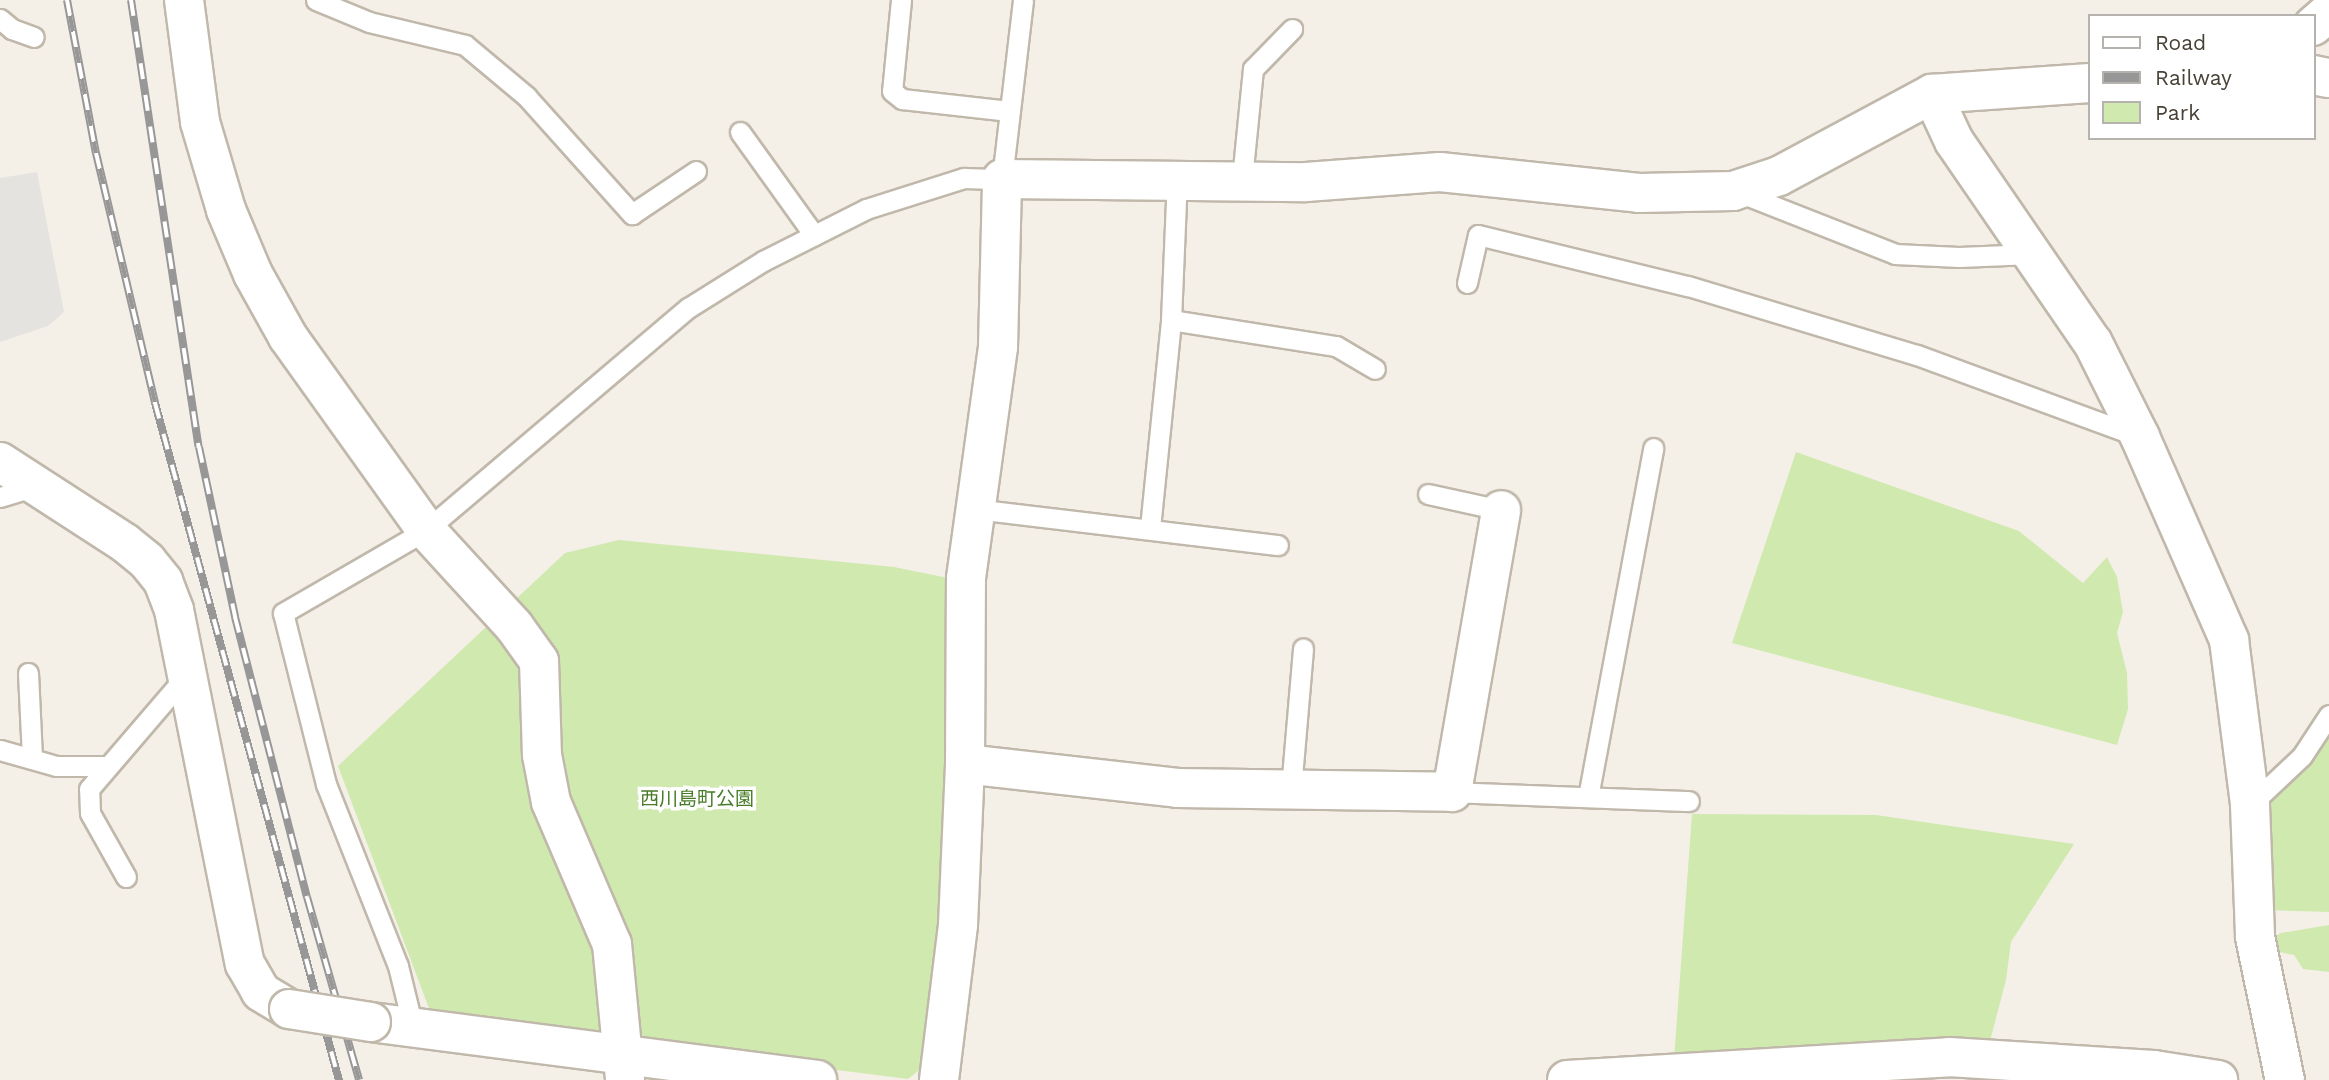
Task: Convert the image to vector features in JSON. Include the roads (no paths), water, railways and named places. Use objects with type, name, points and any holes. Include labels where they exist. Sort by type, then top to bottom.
[{"type":"street","points":[[184,0],[200,122],[226,210],[253,274],[288,337],[426,530],[514,626],[539,661],[542,755],[551,802],[612,944],[622,1067]]},
{"type":"street","points":[[2315,24],[2329,12]]},
{"type":"street","points":[[939,1080],[958,925],[964,764],[966,578],[998,347],[1002,179],[1242,179],[1306,182],[1440,172],[1639,193],[1733,191],[1779,176],[1932,94],[2088,83]]},
{"type":"street","points":[[1932,94],[1954,141],[2093,343],[2140,437],[2229,640],[2250,805],[2255,937],[2285,1080]]},
{"type":"street","points":[[0,462],[125,543],[148,561],[163,581],[174,610],[245,964],[261,992],[289,1009],[413,1027],[622,1067],[817,1080]]},
{"type":"street","points":[[964,764],[1178,788],[1452,792],[1500,510]]},
{"type":"street","points":[[1567,1080],[1947,1069],[2154,1070],[2218,1080]]},
{"type":"lane","points":[[316,0],[369,22],[466,44],[526,96],[632,214],[696,171]]},
{"type":"lane","points":[[901,0],[892,91],[902,99],[1009,111]]},
{"type":"lane","points":[[413,1027],[398,966],[326,784],[283,613],[426,530],[688,308],[763,261],[866,209],[964,178],[1002,179],[1023,0]]},
{"type":"lane","points":[[0,19],[12,29],[34,37]]},
{"type":"lane","points":[[1242,179],[1253,69],[1292,29]]},
{"type":"lane","points":[[740,132],[814,234]]},
{"type":"lane","points":[[1150,528],[1171,320],[1177,179]]},
{"type":"lane","points":[[1733,191],[1895,254],[1959,257],[2032,254]]},
{"type":"lane","points":[[1467,283],[1478,235],[1688,286],[1904,351],[2063,406],[2140,437]]},
{"type":"lane","points":[[1171,320],[1336,346],[1375,369]]},
{"type":"lane","points":[[1588,797],[1653,448]]},
{"type":"lane","points":[[0,497],[36,486]]},
{"type":"lane","points":[[1428,494],[1500,510]]},
{"type":"lane","points":[[975,509],[1278,545]]},
{"type":"lane","points":[[1291,789],[1303,649]]},
{"type":"lane","points":[[28,673],[32,758]]},
{"type":"lane","points":[[126,877],[90,813],[89,789],[186,676]]},
{"type":"lane","points":[[2250,805],[2302,756],[2329,715]]},
{"type":"lane","points":[[0,750],[56,766],[108,766]]},
{"type":"lane","points":[[1452,792],[1689,801]]},
{"type":"railway","points":[[67,0],[96,153],[155,403],[339,1080]]},
{"type":"railway","points":[[131,0],[199,447],[235,617],[307,897],[359,1080]]},
{"type":"park label","name":"西川島町公園","points":[[697,799]]}]
